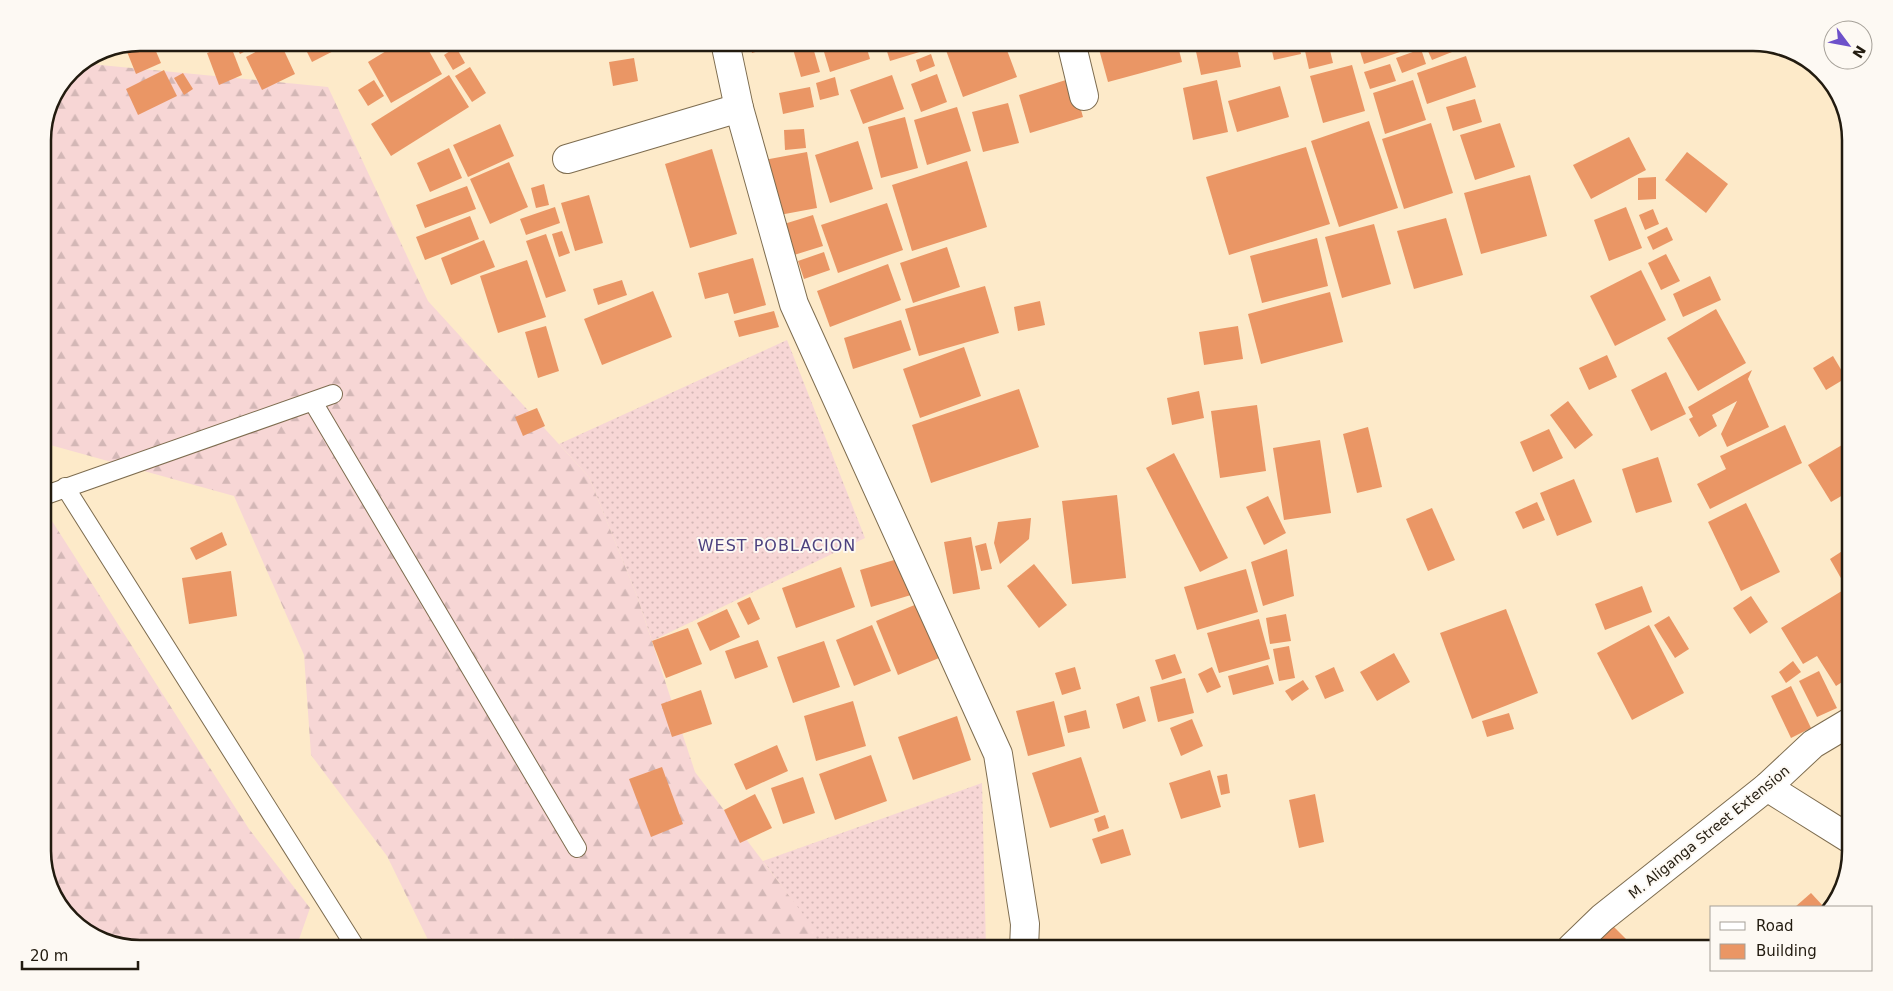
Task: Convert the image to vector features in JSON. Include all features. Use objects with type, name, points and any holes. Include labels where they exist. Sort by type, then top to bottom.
[{"type":"street","points":[[727,51],[739,108],[794,304],[998,754],[1025,924],[1024,940]]},
{"type":"street","points":[[1073,51],[1084,96]]},
{"type":"street","points":[[567,159],[739,108]]},
{"type":"street","name":"M. Aliganga Street Extension","points":[[1579,940],[1602,918],[1767,787],[1813,744],[1842,727]]},
{"type":"street","points":[[1767,787],[1842,834]]},
{"type":"lane","points":[[51,493],[333,394]]},
{"type":"lane","points":[[313,402],[577,848]]},
{"type":"lane","points":[[64,487],[351,940]]},
{"type":"green space","points":[[94,64],[328,87],[428,301],[589,477],[637,596],[695,772],[815,930],[814,940],[514,940],[514,938],[509,940],[428,940],[387,856],[311,755],[304,655],[234,496],[51,445],[51,134],[54,117],[66,91],[82,73]]},
{"type":"green space","points":[[787,340],[865,538],[652,641],[637,596],[589,477],[559,444]]},
{"type":"green space","points":[[51,520],[249,829],[310,908],[299,940],[140,940],[117,937],[101,931],[82,918],[66,900],[56,879],[51,857]]},
{"type":"green space","points":[[982,783],[986,940],[814,940],[814,930],[763,861]]},
{"type":"building","points":[[156,51],[161,63],[136,74],[127,52]]},
{"type":"building","points":[[212,51],[233,51],[242,75],[219,85],[207,53]]},
{"type":"building","points":[[257,51],[284,51],[295,74],[262,90],[246,57]]},
{"type":"building","points":[[306,51],[333,51],[312,62]]},
{"type":"building","points":[[386,51],[429,51],[442,74],[391,103],[368,62]]},
{"type":"building","points":[[450,51],[458,51],[465,63],[453,70],[444,55]]},
{"type":"building","points":[[794,51],[814,51],[820,72],[801,77]]},
{"type":"building","points":[[824,51],[868,51],[870,59],[830,72]]},
{"type":"building","points":[[887,51],[923,51],[890,61]]},
{"type":"building","points":[[946,51],[1007,51],[1017,77],[963,97]]},
{"type":"building","points":[[1099,51],[1179,51],[1182,62],[1108,82]]},
{"type":"building","points":[[1196,51],[1238,51],[1241,67],[1201,75]]},
{"type":"building","points":[[1272,51],[1300,51],[1301,54],[1274,60]]},
{"type":"building","points":[[1305,51],[1330,51],[1333,63],[1309,69]]},
{"type":"building","points":[[1360,51],[1403,51],[1364,64]]},
{"type":"building","points":[[1415,51],[1422,51],[1426,64],[1402,73],[1396,58]]},
{"type":"building","points":[[1428,51],[1454,51],[1432,60]]},
{"type":"building","points":[[931,54],[935,66],[920,72],[916,60]]},
{"type":"building","points":[[1466,56],[1476,87],[1427,104],[1417,73]]},
{"type":"building","points":[[634,58],[638,81],[613,86],[609,62]]},
{"type":"building","points":[[1390,64],[1396,81],[1370,89],[1364,72]]},
{"type":"building","points":[[1352,65],[1365,111],[1323,123],[1310,76]]},
{"type":"building","points":[[470,67],[486,93],[472,102],[455,76]]},
{"type":"building","points":[[164,70],[177,96],[138,115],[126,89]]},
{"type":"building","points":[[183,73],[193,89],[184,95],[174,78]]},
{"type":"building","points":[[937,74],[947,102],[921,112],[911,84]]},
{"type":"building","points":[[449,75],[469,107],[391,156],[371,124]]},
{"type":"building","points":[[892,75],[904,109],[863,124],[850,90]]},
{"type":"building","points":[[835,77],[839,95],[820,100],[816,83]]},
{"type":"building","points":[[1072,78],[1083,117],[1030,133],[1019,95]]},
{"type":"building","points":[[374,80],[384,96],[368,106],[358,90]]},
{"type":"building","points":[[1217,80],[1228,132],[1193,140],[1183,88]]},
{"type":"building","points":[[1413,80],[1426,120],[1385,134],[1373,93]]},
{"type":"building","points":[[1280,86],[1289,117],[1237,132],[1228,101]]},
{"type":"building","points":[[810,87],[814,107],[783,114],[779,93]]},
{"type":"building","points":[[1475,99],[1482,122],[1453,131],[1446,107]]},
{"type":"building","points":[[1008,103],[1019,143],[983,152],[972,112]]},
{"type":"building","points":[[957,107],[971,151],[927,165],[914,120]]},
{"type":"building","points":[[905,117],[918,168],[881,178],[868,127]]},
{"type":"building","points":[[1369,121],[1398,208],[1339,227],[1311,141]]},
{"type":"building","points":[[1431,123],[1453,193],[1404,209],[1382,139]]},
{"type":"building","points":[[1500,123],[1515,167],[1475,180],[1460,135]]},
{"type":"building","points":[[500,124],[514,156],[468,177],[453,145]]},
{"type":"building","points":[[804,129],[806,148],[785,150],[784,130]]},
{"type":"building","points":[[1629,137],[1646,170],[1591,199],[1573,165]]},
{"type":"building","points":[[858,141],[873,189],[830,203],[815,155]]},
{"type":"building","points":[[1306,147],[1330,224],[1229,255],[1206,177]]},
{"type":"building","points":[[449,148],[462,178],[430,192],[417,163]]},
{"type":"building","points":[[712,149],[737,234],[690,248],[665,164]]},
{"type":"building","points":[[807,152],[817,208],[774,216],[764,160]]},
{"type":"building","points":[[1687,152],[1728,184],[1706,213],[1665,180]]},
{"type":"building","points":[[967,161],[987,227],[912,251],[892,185]]},
{"type":"building","points":[[509,162],[528,207],[490,224],[470,179]]},
{"type":"building","points":[[1530,175],[1547,236],[1481,254],[1464,193]]},
{"type":"building","points":[[1656,177],[1656,199],[1638,200],[1638,178]]},
{"type":"building","points":[[544,184],[549,205],[536,208],[531,188]]},
{"type":"building","points":[[467,186],[476,209],[425,228],[416,205]]},
{"type":"building","points":[[589,195],[603,243],[575,251],[561,203]]},
{"type":"building","points":[[887,203],[903,250],[838,273],[821,225]]},
{"type":"building","points":[[555,207],[560,223],[526,235],[520,219]]},
{"type":"building","points":[[1626,207],[1642,248],[1609,261],[1594,220]]},
{"type":"building","points":[[1653,209],[1659,224],[1645,230],[1639,215]]},
{"type":"building","points":[[813,215],[823,246],[794,255],[784,224]]},
{"type":"building","points":[[470,216],[479,239],[425,260],[416,237]]},
{"type":"building","points":[[1446,218],[1463,275],[1414,289],[1397,231]]},
{"type":"building","points":[[1374,224],[1391,284],[1342,298],[1325,237]]},
{"type":"building","points":[[1667,227],[1673,240],[1653,250],[1647,237]]},
{"type":"building","points":[[562,231],[570,253],[559,257],[552,234]]},
{"type":"building","points":[[546,234],[566,291],[546,298],[526,241]]},
{"type":"building","points":[[1317,238],[1328,286],[1262,303],[1250,256]]},
{"type":"building","points":[[484,240],[495,267],[451,285],[441,258]]},
{"type":"building","points":[[947,247],[960,287],[913,303],[900,263]]},
{"type":"building","points":[[824,252],[830,270],[804,279],[798,261]]},
{"type":"building","points":[[1666,254],[1680,281],[1661,290],[1648,263]]},
{"type":"building","points":[[753,258],[766,305],[734,314],[728,293],[705,299],[698,273]]},
{"type":"building","points":[[527,260],[546,317],[498,333],[480,276]]},
{"type":"building","points":[[888,264],[901,300],[830,327],[817,291]]},
{"type":"building","points":[[1641,270],[1666,320],[1615,346],[1590,296]]},
{"type":"building","points":[[1710,276],[1721,300],[1683,317],[1673,294]]},
{"type":"building","points":[[622,280],[627,295],[598,305],[593,289]]},
{"type":"building","points":[[985,286],[999,333],[919,356],[905,309]]},
{"type":"building","points":[[653,291],[672,337],[602,365],[584,319]]},
{"type":"building","points":[[1330,292],[1343,342],[1261,364],[1248,314]]},
{"type":"building","points":[[1040,301],[1045,325],[1018,331],[1014,307]]},
{"type":"building","points":[[1716,309],[1746,363],[1698,391],[1667,338]]},
{"type":"building","points":[[774,311],[779,327],[739,337],[734,321]]},
{"type":"building","points":[[901,320],[911,350],[853,369],[844,338]]},
{"type":"building","points":[[546,326],[559,371],[538,378],[525,332]]},
{"type":"building","points":[[1238,326],[1243,359],[1204,365],[1199,332]]},
{"type":"building","points":[[964,347],[981,396],[920,418],[903,369]]},
{"type":"building","points":[[1607,355],[1617,377],[1589,390],[1579,368]]},
{"type":"building","points":[[1833,356],[1842,371],[1842,380],[1826,390],[1813,368]]},
{"type":"building","points":[[1752,370],[1748,379],[1769,427],[1727,447],[1721,434],[1737,401],[1712,415],[1717,426],[1699,437],[1689,419],[1693,417],[1688,407]]},
{"type":"building","points":[[1666,372],[1686,414],[1651,431],[1631,390]]},
{"type":"building","points":[[1019,389],[1039,447],[931,483],[912,425]]},
{"type":"building","points":[[1199,391],[1204,418],[1172,425],[1167,398]]},
{"type":"building","points":[[1568,401],[1593,435],[1575,449],[1550,415]]},
{"type":"building","points":[[1257,405],[1266,471],[1220,478],[1211,411]]},
{"type":"building","points":[[537,408],[545,426],[523,436],[515,417]]},
{"type":"building","points":[[1785,425],[1802,463],[1710,509],[1697,484],[1726,469],[1720,456]]},
{"type":"building","points":[[1368,427],[1382,487],[1357,493],[1343,434]]},
{"type":"building","points":[[1549,429],[1563,458],[1533,472],[1520,442]]},
{"type":"building","points":[[1320,440],[1331,513],[1284,520],[1273,448]]},
{"type":"building","points":[[1842,445],[1842,496],[1831,502],[1808,465]]},
{"type":"building","points":[[1174,453],[1228,558],[1200,572],[1146,468]]},
{"type":"building","points":[[1658,457],[1672,502],[1636,513],[1622,469]]},
{"type":"building","points":[[1574,479],[1592,522],[1557,536],[1540,493]]},
{"type":"building","points":[[1117,495],[1126,578],[1072,584],[1062,501]]},
{"type":"building","points":[[1268,496],[1286,533],[1264,545],[1246,507]]},
{"type":"building","points":[[1537,502],[1545,520],[1523,529],[1515,512]]},
{"type":"building","points":[[1746,503],[1780,572],[1741,591],[1708,522]]},
{"type":"building","points":[[1432,508],[1455,560],[1428,571],[1406,519]]},
{"type":"building","points":[[1031,518],[1029,539],[1000,564],[994,543],[998,522]]},
{"type":"building","points":[[222,532],[227,545],[196,560],[190,548]]},
{"type":"building","points":[[971,537],[980,589],[953,594],[944,542]]},
{"type":"building","points":[[986,543],[992,569],[981,571],[975,546]]},
{"type":"building","points":[[1287,549],[1294,596],[1263,606],[1251,562]]},
{"type":"building","points":[[1842,551],[1842,580],[1830,559]]},
{"type":"building","points":[[901,558],[911,595],[871,607],[860,570]]},
{"type":"building","points":[[1034,564],[1067,605],[1039,628],[1007,586]]},
{"type":"building","points":[[841,567],[855,607],[796,628],[782,588]]},
{"type":"building","points":[[1246,569],[1258,612],[1197,630],[1184,587]]},
{"type":"building","points":[[231,571],[237,616],[189,624],[182,578]]},
{"type":"building","points":[[1642,586],[1652,612],[1605,630],[1595,604]]},
{"type":"building","points":[[1842,591],[1842,682],[1836,686],[1817,656],[1803,664],[1781,628]]},
{"type":"building","points":[[1751,596],[1768,622],[1750,634],[1733,608]]},
{"type":"building","points":[[750,597],[760,619],[748,625],[737,603]]},
{"type":"building","points":[[917,604],[939,658],[898,675],[876,621]]},
{"type":"building","points":[[727,609],[740,637],[710,651],[697,623]]},
{"type":"building","points":[[1506,609],[1538,693],[1472,719],[1440,633]]},
{"type":"building","points":[[1286,614],[1291,641],[1270,644],[1266,618]]},
{"type":"building","points":[[1669,616],[1689,649],[1675,658],[1654,625]]},
{"type":"building","points":[[1259,619],[1270,659],[1219,673],[1207,633]]},
{"type":"building","points":[[872,625],[891,671],[854,686],[836,640]]},
{"type":"building","points":[[1649,625],[1684,693],[1632,720],[1597,653]]},
{"type":"building","points":[[688,628],[702,664],[666,678],[652,641]]},
{"type":"building","points":[[758,640],[768,667],[735,679],[725,651]]},
{"type":"building","points":[[824,641],[840,687],[793,703],[777,657]]},
{"type":"building","points":[[1289,646],[1295,678],[1279,681],[1273,649]]},
{"type":"building","points":[[1394,653],[1410,682],[1377,701],[1360,672]]},
{"type":"building","points":[[1175,654],[1182,673],[1162,680],[1155,660]]},
{"type":"building","points":[[1793,661],[1801,672],[1786,683],[1779,672]]},
{"type":"building","points":[[1268,665],[1274,684],[1233,695],[1228,676]]},
{"type":"building","points":[[1075,667],[1081,689],[1062,695],[1055,673]]},
{"type":"building","points":[[1212,667],[1221,687],[1207,693],[1198,674]]},
{"type":"building","points":[[1334,667],[1344,691],[1325,699],[1315,676]]},
{"type":"building","points":[[1819,671],[1837,708],[1817,717],[1799,681]]},
{"type":"building","points":[[1185,678],[1194,713],[1158,722],[1150,687]]},
{"type":"building","points":[[1303,680],[1309,689],[1292,701],[1285,691]]},
{"type":"building","points":[[1791,686],[1811,728],[1791,738],[1771,696]]},
{"type":"building","points":[[701,690],[712,724],[672,737],[661,704]]},
{"type":"building","points":[[1139,696],[1146,721],[1123,729],[1116,704]]},
{"type":"building","points":[[853,701],[866,746],[816,761],[804,716]]},
{"type":"building","points":[[1054,701],[1065,746],[1028,756],[1016,711]]},
{"type":"building","points":[[1086,710],[1090,728],[1068,733],[1064,716]]},
{"type":"building","points":[[1509,713],[1514,729],[1487,737],[1482,721]]},
{"type":"building","points":[[957,716],[971,760],[913,780],[898,737]]},
{"type":"building","points":[[1192,719],[1203,746],[1181,756],[1170,728]]},
{"type":"building","points":[[777,745],[788,771],[746,790],[734,764]]},
{"type":"building","points":[[871,755],[887,801],[835,820],[819,774]]},
{"type":"building","points":[[1081,757],[1099,812],[1050,828],[1032,773]]},
{"type":"building","points":[[662,767],[683,824],[651,837],[629,779]]},
{"type":"building","points":[[1210,770],[1221,807],[1181,819],[1169,783]]},
{"type":"building","points":[[1227,774],[1230,793],[1221,795],[1217,776]]},
{"type":"building","points":[[803,777],[815,813],[783,824],[771,788]]},
{"type":"building","points":[[755,794],[772,828],[740,843],[724,810]]},
{"type":"building","points":[[1315,794],[1324,842],[1299,848],[1289,800]]},
{"type":"building","points":[[1105,815],[1109,828],[1098,832],[1094,819]]},
{"type":"building","points":[[1123,829],[1131,855],[1101,864],[1092,839]]},
{"type":"building","points":[[1811,893],[1823,906],[1822,906],[1796,906]]},
{"type":"building","points":[[1612,925],[1627,940],[1597,940]]},
{"type":"district","name":"WEST POBLACION","points":[[777,545]]}]
